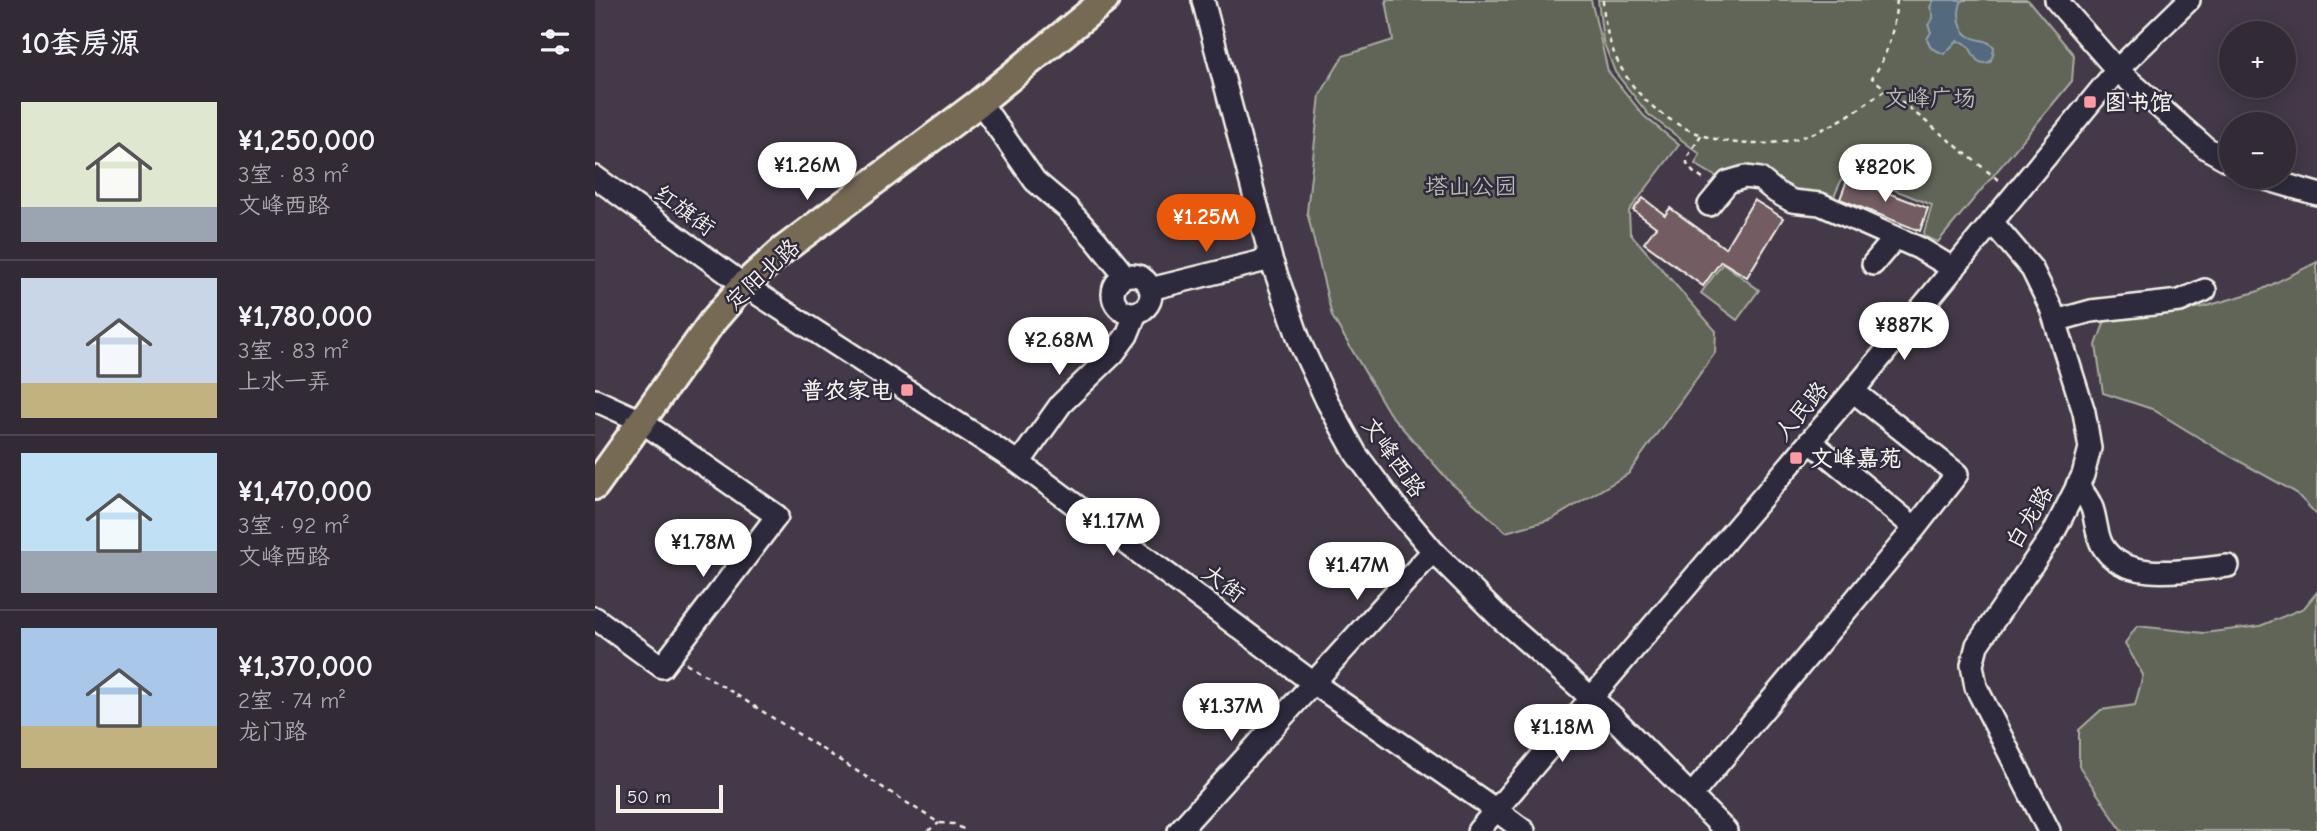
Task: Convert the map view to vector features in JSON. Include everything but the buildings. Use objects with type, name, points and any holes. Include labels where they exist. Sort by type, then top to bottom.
[{"type":"main road","name":"定阳北路","points":[[595,486],[712,322],[744,285],[783,250],[980,102],[1105,0]]},
{"type":"street","name":"文峰西路","points":[[1203,0],[1271,259],[1301,345],[1356,454],[1433,551],[1499,617],[1612,716],[1726,831]]},
{"type":"street","points":[[2056,0],[2117,70],[2206,148],[2219,155]]},
{"type":"street","name":"人民路","points":[[1478,831],[1811,442],[2117,70],[2189,0]]},
{"type":"street","points":[[980,102],[1035,181],[1067,208],[1125,276]]},
{"type":"street","name":"红旗街","points":[[595,177],[744,285]]},
{"type":"street","points":[[1714,198],[1728,181],[1745,177],[1759,179],[1793,201],[1820,204],[1919,248],[1954,269]]},
{"type":"street","points":[[2296,188],[2317,194]]},
{"type":"street","name":"白龙路","points":[[1992,222],[2032,269],[2055,321],[2084,412],[2090,448],[2083,475],[2053,534],[1977,645],[1972,665],[1976,687],[2049,831]]},
{"type":"street","points":[[1873,264],[1895,238]]},
{"type":"street","points":[[1150,289],[1271,259]]},
{"type":"street","points":[[1125,276],[1137,276],[1148,283],[1150,301],[1142,311],[1130,314],[1118,308],[1112,297],[1115,284],[1125,276]]},
{"type":"street","name":"大街","points":[[744,285],[1019,463],[1312,682],[1524,831]]},
{"type":"street","points":[[2055,321],[2091,311],[2180,302],[2205,290]]},
{"type":"street","points":[[1019,463],[1061,404],[1113,354],[1127,335],[1136,313]]},
{"type":"street","points":[[1692,794],[1957,474],[1853,391]]},
{"type":"street","points":[[595,400],[641,421],[777,516],[662,667],[595,618]]},
{"type":"street","points":[[1811,442],[1915,528]]},
{"type":"street","points":[[2077,485],[2092,506],[2102,545],[2112,557],[2123,564],[2150,573],[2228,566]]},
{"type":"street","points":[[1179,831],[1433,551]]},
{"type":"path","points":[[1603,0],[1604,19],[1614,55],[1633,86],[1659,113],[1691,132],[1726,143],[1763,144],[1797,139],[1827,129],[1851,116],[1886,89]]},
{"type":"path","points":[[1897,0],[1894,30],[1881,65],[1872,78],[2015,194]]},
{"type":"path","points":[[1701,135],[1687,158],[1687,163],[1714,198]]},
{"type":"path","points":[[662,667],[676,667],[685,663],[939,823],[954,824],[967,831]]},
{"type":"path","points":[[928,831],[939,823]]},
{"type":"green space","name":"塔山公园","points":[[1386,0],[1591,0],[1608,71],[1644,116],[1679,145],[1629,211],[1630,233],[1716,331],[1715,353],[1628,474],[1552,519],[1506,532],[1450,482],[1389,413],[1332,316],[1307,212],[1320,95],[1343,56],[1393,40]]},
{"type":"green space","name":"文峰广场","points":[[1598,0],[2028,0],[2074,55],[2072,81],[1938,242],[1923,236],[1932,205],[1846,170],[1832,201],[1789,191],[1756,169],[1715,176],[1695,164],[1700,154],[1648,114],[1615,72],[1603,41]]},
{"type":"green space","points":[[2317,262],[2317,515],[2295,492],[2152,409],[2103,393],[2096,345],[2105,321],[2203,307],[2259,291]]},
{"type":"green space","points":[[1723,263],[1759,290],[1737,320],[1701,293]]},
{"type":"green space","points":[[2317,592],[2317,831],[2122,831],[2079,766],[2079,730],[2101,710],[2135,705],[2143,675],[2125,643],[2137,626],[2204,633],[2260,626],[2304,608]]},
{"type":"water","points":[[1934,0],[1962,0],[1959,14],[1963,29],[1969,36],[1994,47],[1990,62],[1979,61],[1963,42],[1957,41],[1944,54],[1931,48],[1927,39],[1931,32],[1928,25],[1933,19],[1930,7]]},
{"type":"place","name":"图书馆","points":[[2090,102]]},
{"type":"place","name":"普农家电","points":[[907,390]]},
{"type":"place","name":"文峰嘉苑","points":[[1796,458]]}]
